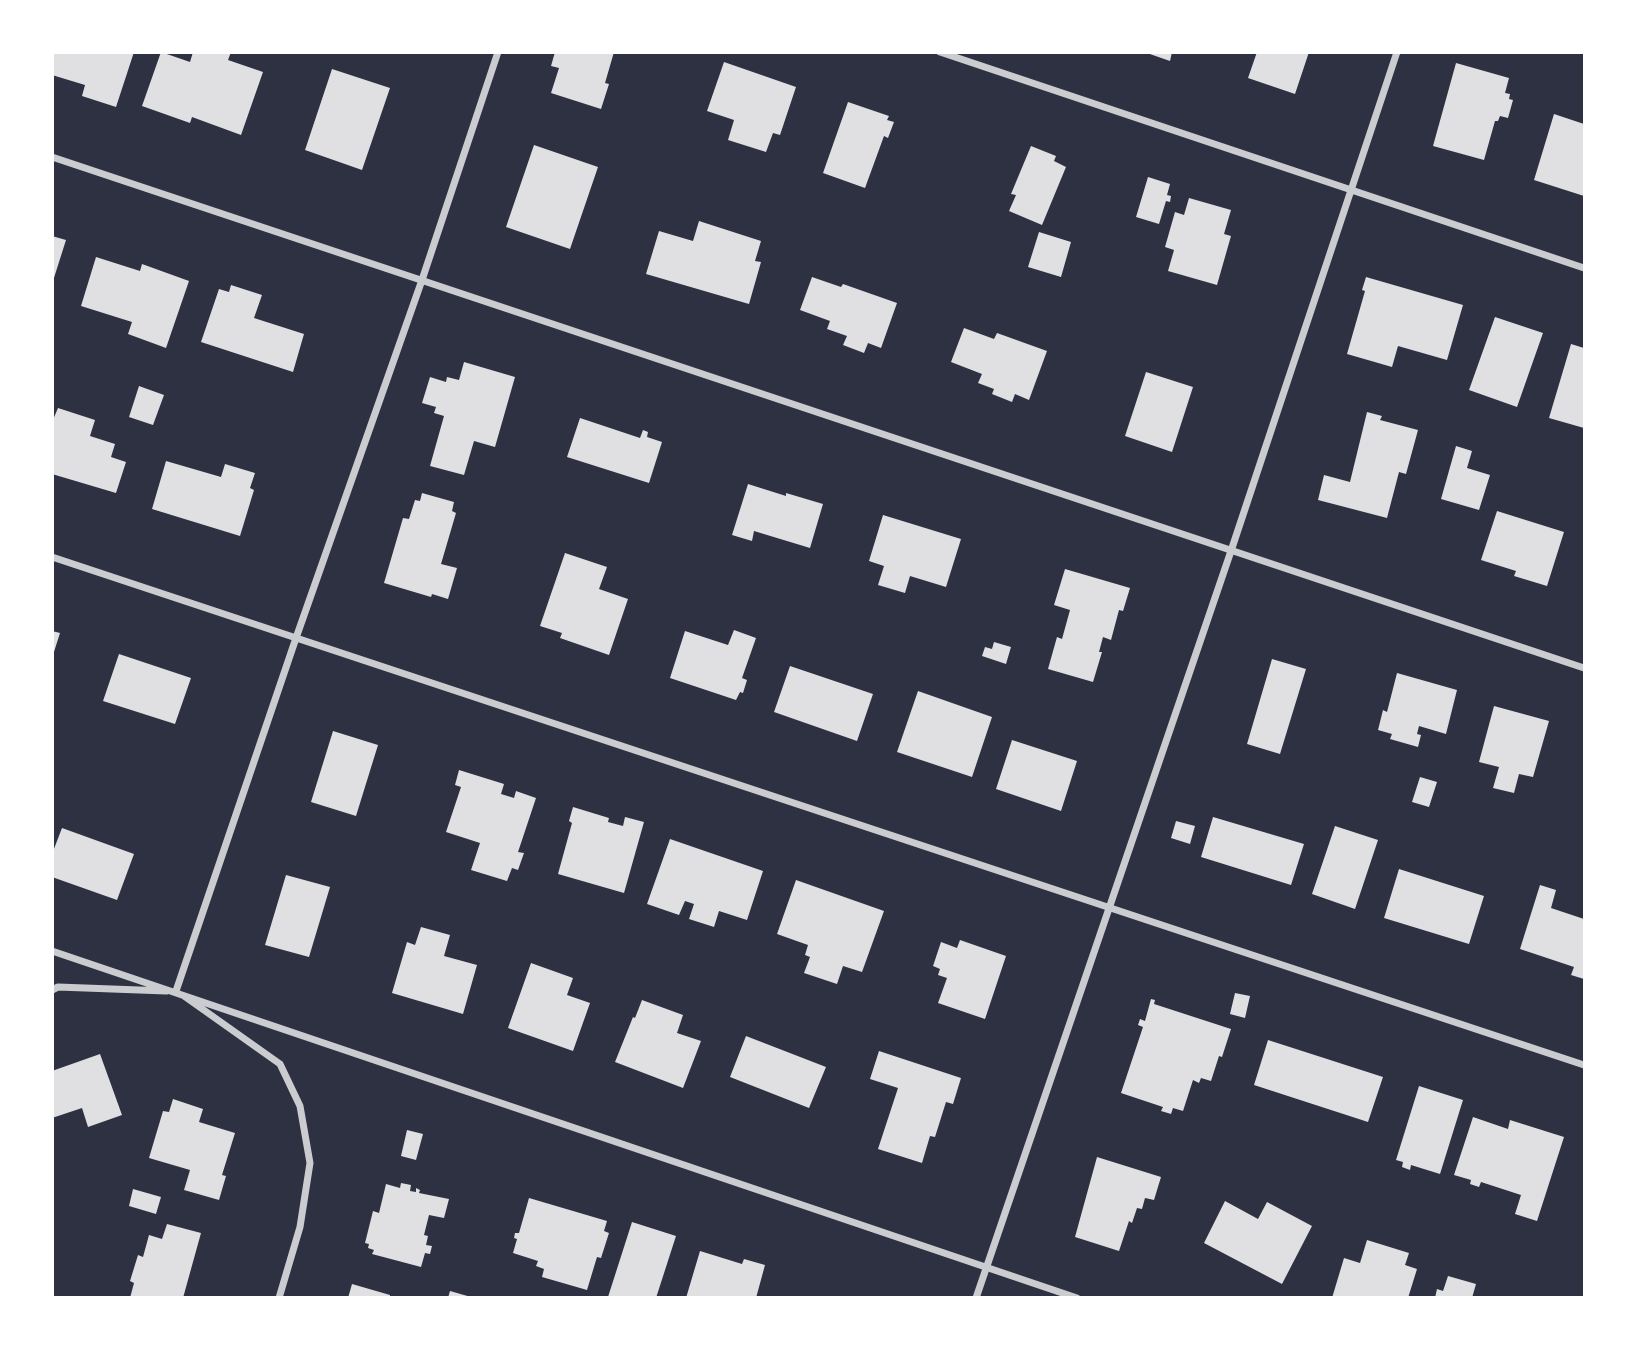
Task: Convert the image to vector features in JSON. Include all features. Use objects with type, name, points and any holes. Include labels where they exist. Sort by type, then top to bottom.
[{"type":"street","points":[[176,991],[498,52]]},
{"type":"street","points":[[940,52],[1584,268]]},
{"type":"street","points":[[976,1297],[1231,551],[1397,52]]},
{"type":"street","points":[[52,156],[1584,668]]},
{"type":"street","points":[[52,557],[1584,1065]]},
{"type":"street","points":[[52,951],[1077,1297]]},
{"type":"street","points":[[52,990],[58,987],[176,991],[281,1064],[300,1106],[310,1163],[300,1227],[279,1297]]},
{"type":"building","points":[[52,52],[134,52],[116,107],[82,96],[85,85],[52,75]]},
{"type":"building","points":[[161,52],[190,62],[193,52],[231,52],[228,60],[263,72],[241,135],[192,117],[190,123],[142,106]]},
{"type":"building","points":[[555,52],[614,52],[605,83],[609,84],[601,109],[551,93],[559,68],[551,66]]},
{"type":"building","points":[[1144,52],[1172,52],[1170,61]]},
{"type":"building","points":[[1257,52],[1309,52],[1295,94],[1248,78]]},
{"type":"building","points":[[724,62],[796,87],[780,135],[773,133],[766,152],[728,140],[734,120],[707,111]]},
{"type":"building","points":[[1456,63],[1509,78],[1505,93],[1510,94],[1509,99],[1513,100],[1508,118],[1500,116],[1498,121],[1495,121],[1484,160],[1433,146]]},
{"type":"building","points":[[332,69],[390,88],[362,170],[305,150]]},
{"type":"building","points":[[848,102],[889,116],[887,120],[894,122],[888,138],[884,136],[865,188],[823,173]]},
{"type":"building","points":[[1554,114],[1584,124],[1584,196],[1534,180]]},
{"type":"building","points":[[534,145],[598,167],[570,249],[506,227]]},
{"type":"building","points":[[1031,146],[1056,156],[1054,161],[1066,167],[1042,225],[1009,211],[1016,195],[1011,194]]},
{"type":"building","points":[[1148,177],[1170,184],[1167,195],[1171,196],[1170,202],[1166,201],[1159,224],[1136,217]]},
{"type":"building","points":[[1189,198],[1231,210],[1224,234],[1231,236],[1217,285],[1168,271],[1174,250],[1165,247],[1175,212],[1184,215]]},
{"type":"building","points":[[699,221],[761,241],[755,261],[761,262],[749,304],[646,274],[659,231],[693,241]]},
{"type":"building","points":[[1039,232],[1071,242],[1061,277],[1028,267]]},
{"type":"building","points":[[52,236],[66,240],[53,281],[52,280]]},
{"type":"building","points":[[96,257],[140,271],[142,264],[189,281],[166,348],[128,334],[132,322],[81,306]]},
{"type":"building","points":[[812,277],[841,287],[843,284],[897,303],[881,348],[868,343],[864,353],[843,345],[847,336],[827,329],[830,321],[800,310]]},
{"type":"building","points":[[1366,277],[1463,305],[1447,360],[1398,346],[1392,367],[1347,354],[1365,291],[1362,290]]},
{"type":"building","points":[[231,285],[262,295],[254,318],[304,334],[293,372],[201,342],[219,289],[229,292]]},
{"type":"building","points":[[1495,317],[1543,333],[1517,407],[1469,390]]},
{"type":"building","points":[[964,328],[994,339],[997,333],[1047,351],[1029,400],[1015,394],[1012,402],[992,394],[994,389],[978,383],[982,374],[951,362]]},
{"type":"building","points":[[1571,344],[1584,348],[1584,428],[1549,418]]},
{"type":"building","points":[[464,362],[515,377],[495,447],[474,441],[464,475],[430,466],[444,416],[434,413],[436,407],[422,403],[430,377],[446,382],[447,377],[459,380]]},
{"type":"building","points":[[1146,372],[1193,387],[1172,452],[1125,436]]},
{"type":"building","points":[[139,386],[164,395],[153,425],[129,417]]},
{"type":"building","points":[[58,408],[95,420],[90,436],[115,444],[111,457],[126,462],[116,493],[52,474],[52,422]]},
{"type":"building","points":[[1367,412],[1382,416],[1380,420],[1418,430],[1406,474],[1399,472],[1387,518],[1318,500],[1324,475],[1350,482]]},
{"type":"building","points":[[580,418],[640,438],[643,430],[648,432],[647,437],[662,442],[649,483],[567,457]]},
{"type":"building","points":[[1456,446],[1472,451],[1467,468],[1490,475],[1479,510],[1441,499]]},
{"type":"building","points":[[166,461],[221,477],[225,464],[255,473],[250,488],[254,490],[240,536],[152,509]]},
{"type":"building","points":[[748,484],[823,504],[810,548],[754,531],[752,541],[732,535]]},
{"type":"building","points":[[422,493],[454,502],[452,511],[456,513],[441,564],[457,568],[448,599],[432,594],[431,597],[384,583],[403,518],[409,519],[415,500],[420,501]]},
{"type":"building","points":[[1497,511],[1564,532],[1547,586],[1514,576],[1516,571],[1481,560]]},
{"type":"building","points":[[883,515],[961,539],[946,587],[910,576],[905,593],[878,585],[884,566],[869,561]]},
{"type":"building","points":[[565,553],[607,567],[599,589],[628,599],[609,655],[560,638],[562,633],[540,626]]},
{"type":"building","points":[[1065,569],[1130,588],[1123,611],[1119,610],[1111,640],[1103,637],[1099,652],[1102,652],[1093,682],[1048,669],[1057,637],[1062,639],[1070,610],[1054,605]]},
{"type":"building","points":[[734,630],[756,638],[742,678],[747,680],[743,693],[740,692],[736,700],[670,678],[685,631],[728,645]]},
{"type":"building","points":[[52,631],[60,633],[53,655],[52,655]]},
{"type":"building","points":[[994,642],[1011,647],[1006,664],[982,656],[985,647],[992,649]]},
{"type":"building","points":[[119,654],[191,678],[175,724],[103,701]]},
{"type":"building","points":[[1272,659],[1306,669],[1280,754],[1247,744]]},
{"type":"building","points":[[790,666],[873,694],[857,741],[774,712]]},
{"type":"building","points":[[1397,673],[1457,690],[1446,734],[1419,726],[1417,734],[1421,735],[1418,747],[1390,739],[1392,734],[1378,730],[1383,710],[1387,712]]},
{"type":"building","points":[[918,691],[992,717],[972,777],[897,752]]},
{"type":"building","points":[[1494,706],[1549,721],[1533,777],[1519,774],[1514,793],[1493,788],[1499,767],[1479,762]]},
{"type":"building","points":[[333,731],[378,745],[356,816],[311,802]]},
{"type":"building","points":[[1012,740],[1077,761],[1061,811],[996,789]]},
{"type":"building","points":[[459,770],[504,784],[501,794],[514,798],[516,791],[536,798],[518,852],[524,853],[518,870],[512,868],[507,881],[471,870],[480,843],[446,832],[461,787],[455,785]]},
{"type":"building","points":[[1420,777],[1437,782],[1429,807],[1412,802]]},
{"type":"building","points":[[573,807],[609,818],[608,822],[623,826],[625,817],[644,822],[624,893],[558,874],[572,823],[569,821]]},
{"type":"building","points":[[1213,817],[1304,844],[1291,885],[1201,857]]},
{"type":"building","points":[[1176,821],[1195,826],[1190,844],[1171,838]]},
{"type":"building","points":[[1335,826],[1378,840],[1355,909],[1312,894]]},
{"type":"building","points":[[62,828],[134,854],[117,900],[52,877],[52,854]]},
{"type":"building","points":[[670,839],[763,871],[747,920],[719,911],[714,927],[689,919],[694,904],[685,901],[679,915],[647,904]]},
{"type":"building","points":[[1399,869],[1484,896],[1469,944],[1384,918]]},
{"type":"building","points":[[286,875],[330,887],[309,957],[265,945]]},
{"type":"building","points":[[796,880],[884,911],[862,972],[843,966],[837,984],[804,973],[810,957],[805,955],[808,945],[777,934]]},
{"type":"building","points":[[1540,885],[1556,890],[1551,908],[1584,919],[1584,979],[1571,975],[1574,967],[1520,949]]},
{"type":"building","points":[[421,927],[450,935],[444,956],[477,965],[463,1014],[392,993],[407,942],[415,945]]},
{"type":"building","points":[[960,940],[1006,956],[985,1019],[938,1003],[947,978],[938,975],[940,969],[933,966],[941,942],[957,948]]},
{"type":"building","points":[[531,963],[573,978],[567,995],[590,1003],[573,1051],[508,1028]]},
{"type":"building","points":[[1235,993],[1250,996],[1245,1018],[1230,1014]]},
{"type":"building","points":[[1151,999],[1155,1000],[1154,1004],[1231,1029],[1211,1081],[1201,1078],[1199,1083],[1193,1080],[1183,1111],[1173,1108],[1171,1114],[1161,1111],[1163,1107],[1121,1093],[1143,1027],[1138,1025],[1140,1019],[1145,1021]]},
{"type":"building","points":[[642,1000],[683,1015],[677,1033],[701,1041],[683,1088],[615,1062]]},
{"type":"building","points":[[746,1036],[826,1067],[809,1108],[730,1077]]},
{"type":"building","points":[[1268,1040],[1383,1077],[1368,1122],[1254,1085]]},
{"type":"building","points":[[879,1051],[961,1078],[953,1104],[946,1102],[935,1137],[930,1136],[922,1163],[878,1149],[898,1088],[870,1079]]},
{"type":"building","points":[[100,1054],[122,1115],[88,1127],[82,1108],[52,1118],[52,1071]]},
{"type":"building","points":[[1419,1086],[1463,1100],[1440,1174],[1411,1165],[1410,1170],[1402,1167],[1403,1162],[1396,1160]]},
{"type":"building","points":[[173,1099],[203,1109],[199,1122],[235,1133],[222,1175],[226,1176],[219,1200],[184,1190],[190,1170],[149,1158],[163,1111],[169,1112]]},
{"type":"building","points":[[1473,1117],[1508,1129],[1510,1120],[1564,1137],[1537,1221],[1515,1214],[1521,1195],[1481,1182],[1479,1187],[1470,1184],[1471,1180],[1454,1175]]},
{"type":"building","points":[[407,1130],[423,1134],[416,1160],[401,1156]]},
{"type":"building","points":[[1097,1157],[1161,1177],[1154,1200],[1145,1198],[1142,1209],[1137,1208],[1132,1223],[1129,1221],[1119,1251],[1075,1237]]},
{"type":"building","points":[[401,1183],[411,1185],[410,1191],[416,1192],[416,1188],[420,1190],[419,1193],[449,1199],[444,1218],[429,1215],[424,1235],[428,1236],[426,1245],[432,1246],[430,1254],[425,1253],[421,1267],[372,1254],[374,1250],[368,1248],[369,1244],[365,1243],[373,1211],[379,1213],[386,1184],[400,1188]]},
{"type":"building","points":[[133,1189],[161,1197],[156,1214],[129,1206]]},
{"type":"building","points":[[529,1198],[607,1221],[604,1231],[609,1233],[601,1258],[597,1257],[587,1290],[542,1277],[544,1269],[536,1266],[538,1261],[513,1253],[517,1239],[514,1238],[515,1233],[519,1233]]},
{"type":"building","points":[[1225,1201],[1258,1219],[1267,1202],[1312,1226],[1282,1284],[1204,1243]]},
{"type":"building","points":[[632,1222],[676,1236],[656,1298],[608,1297]]},
{"type":"building","points":[[167,1224],[201,1233],[183,1298],[130,1298],[134,1283],[130,1281],[138,1255],[143,1257],[149,1235],[162,1239]]},
{"type":"building","points":[[1367,1240],[1409,1253],[1405,1265],[1417,1269],[1408,1298],[1332,1298],[1344,1258],[1360,1263]]},
{"type":"building","points":[[700,1251],[742,1264],[744,1259],[765,1265],[756,1298],[686,1298]]},
{"type":"building","points":[[1448,1276],[1476,1284],[1472,1298],[1435,1298],[1437,1289],[1443,1291]]},
{"type":"building","points":[[352,1284],[390,1295],[390,1298],[348,1298]]},
{"type":"building","points":[[450,1291],[471,1297],[448,1298]]}]
